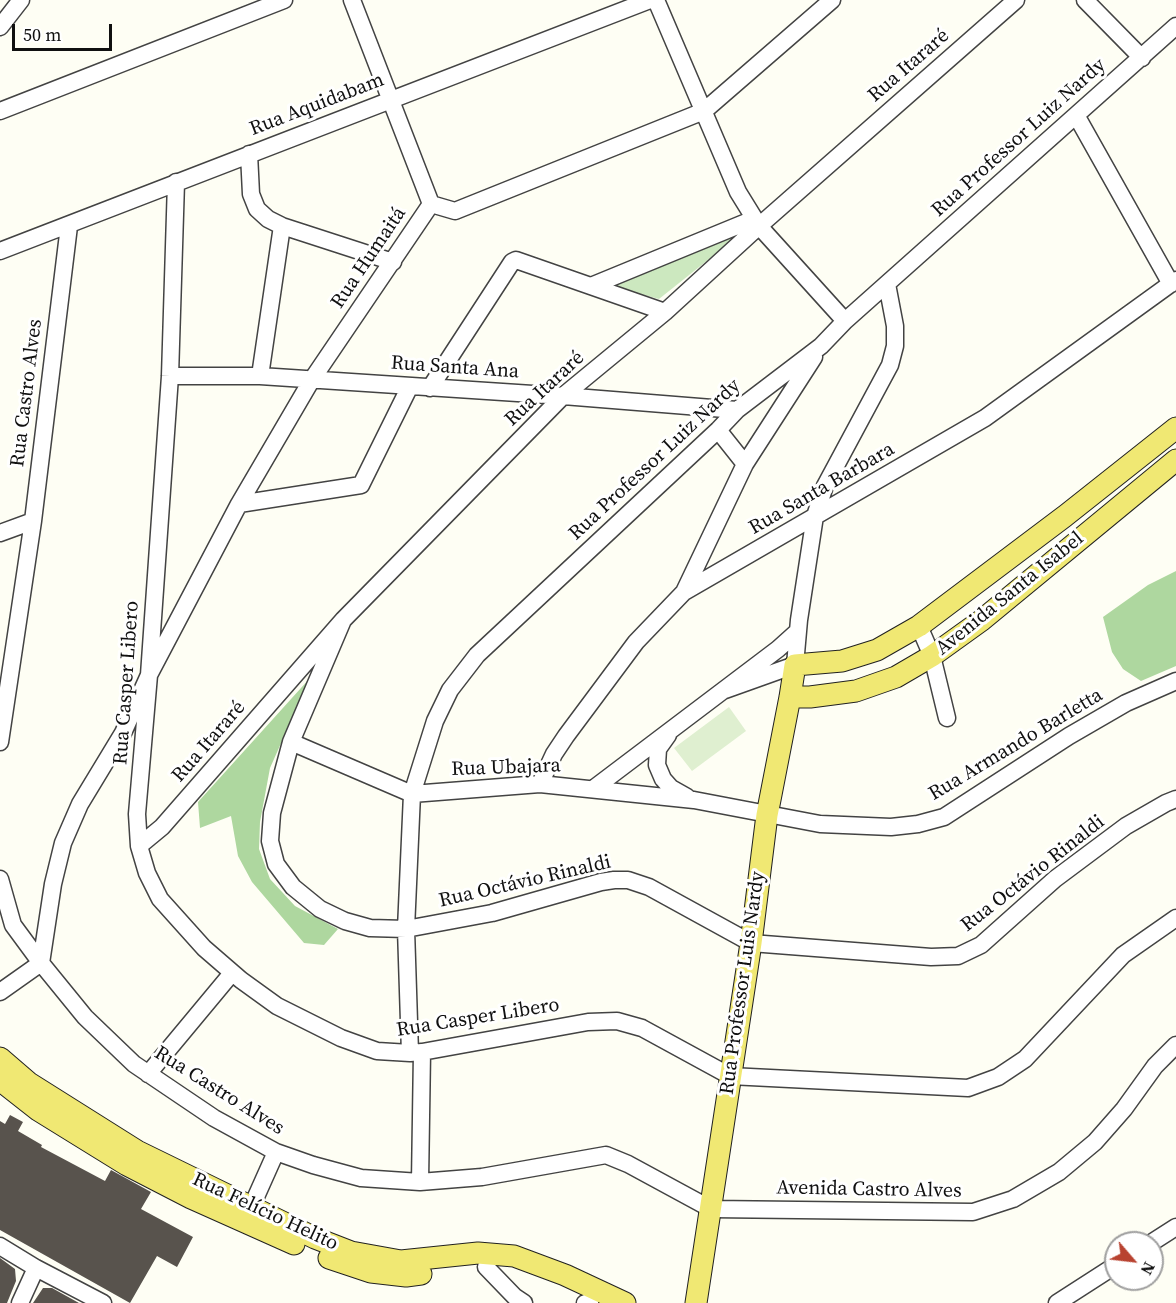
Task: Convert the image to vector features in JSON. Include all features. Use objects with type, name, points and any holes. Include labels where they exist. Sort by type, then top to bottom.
[{"type":"main road","name":"Avenida Santa Isabel","points":[[795,665],[831,663],[877,650],[918,626],[1065,516],[1176,428]]},
{"type":"main road","name":"Avenida Santa Isabel","points":[[790,697],[810,697],[856,691],[896,677],[932,656],[982,620],[1176,460]]},
{"type":"main road","name":"Rua Professor Luis Nardy","points":[[696,1303],[751,943],[767,815],[795,665]]},
{"type":"main road","name":"Rua Felício Helito","points":[[0,1058],[29,1083],[137,1151],[251,1208],[333,1245],[351,1252],[388,1260],[414,1261],[478,1253],[514,1257],[565,1275],[625,1303]]},
{"type":"main road","name":"Rua Felício Helito","points":[[0,1080],[38,1110],[127,1165],[191,1198],[354,1268],[406,1276],[486,1267],[508,1269],[529,1275],[589,1303]]},
{"type":"street","points":[[0,27],[21,0]]},
{"type":"street","points":[[0,111],[284,0]]},
{"type":"street","points":[[352,0],[431,204]]},
{"type":"street","name":"Rua Aquidabam","points":[[0,251],[650,0]]},
{"type":"street","points":[[656,0],[738,192],[757,223],[845,321]]},
{"type":"street","name":"Rua Humaitá","points":[[42,963],[53,884],[63,843],[80,804],[123,733],[149,675],[239,504],[311,381],[431,204],[455,211],[704,111],[832,0]]},
{"type":"street","name":"Rua Itararé","points":[[139,846],[162,827],[343,620],[563,396],[665,312],[757,223],[1016,0]]},
{"type":"street","points":[[1085,0],[1142,58]]},
{"type":"street","name":"Rua Professor Luiz Nardy","points":[[420,1182],[416,1053],[406,929],[412,794],[440,711],[450,690],[477,655],[737,410],[821,346],[845,321],[1176,26]]},
{"type":"street","points":[[1076,115],[1174,282]]},
{"type":"street","points":[[249,154],[251,194],[258,209],[268,219],[282,226],[393,262]]},
{"type":"street","name":"Rua Casper Libero","points":[[176,182],[170,375],[137,814],[139,846],[147,873],[160,899],[204,948],[232,973],[277,1006],[341,1038],[377,1051],[416,1053],[588,1022],[617,1020],[642,1028],[730,1076],[968,1088],[998,1077],[1024,1059],[1123,955],[1176,918]]},
{"type":"street","points":[[591,286],[757,223]]},
{"type":"street","name":"Rua Castro Alves","points":[[0,742],[33,521],[69,226]]},
{"type":"street","points":[[260,376],[282,226]]},
{"type":"street","points":[[430,388],[512,262],[519,260],[665,312]]},
{"type":"street","name":"Rua Santa Barbara","points":[[540,784],[554,754],[566,736],[636,642],[684,592],[985,418],[1174,282]]},
{"type":"street","points":[[725,690],[795,665],[815,516],[825,486],[890,365],[895,346],[896,326],[887,284]]},
{"type":"street","points":[[684,592],[745,464],[821,346]]},
{"type":"street","name":"Rua Santa Ana","points":[[170,375],[260,376],[737,410]]},
{"type":"street","points":[[239,504],[361,485],[410,386]]},
{"type":"street","points":[[718,430],[745,464]]},
{"type":"street","points":[[0,533],[33,521]]},
{"type":"street","name":"Rua Octávio Rinaldi","points":[[343,620],[291,742],[272,813],[270,841],[276,864],[293,887],[320,909],[345,921],[370,928],[406,929],[492,913],[614,879],[628,880],[649,887],[751,943],[931,957],[958,956],[981,945],[1055,879],[1126,826],[1176,799]]},
{"type":"street","points":[[918,626],[932,656],[947,718]]},
{"type":"street","points":[[593,789],[725,690],[798,631]]},
{"type":"street","name":"Rua Armando Barletta","points":[[767,815],[820,824],[891,827],[918,824],[944,817],[1069,736],[1126,703],[1176,681]]},
{"type":"street","points":[[670,732],[658,749],[657,765],[663,779],[671,788],[694,801]]},
{"type":"street","name":"Rua Ubajara","points":[[291,742],[412,794],[540,784],[694,801],[767,815]]},
{"type":"street","name":"Rua Castro Alves","points":[[0,879],[13,925],[85,1017],[134,1064],[148,1074],[214,1118],[276,1152],[361,1178],[420,1182],[482,1177],[606,1155],[628,1164],[711,1209]]},
{"type":"street","points":[[0,992],[42,963]]},
{"type":"street","points":[[148,1074],[232,973]]},
{"type":"street","name":"Avenida Castro Alves","points":[[711,1209],[972,1212],[1013,1199],[1059,1172],[1095,1142],[1124,1109],[1155,1066],[1176,1045]]},
{"type":"street","points":[[251,1208],[276,1152]]},
{"type":"street","points":[[0,1246],[36,1268],[103,1303]]},
{"type":"street","points":[[486,1267],[514,1298],[524,1303]]},
{"type":"street","points":[[20,1303],[36,1268]]},
{"type":"street","points":[[1057,1303],[1104,1273]]},
{"type":"green space","points":[[727,237],[733,240],[659,299],[608,285]]},
{"type":"green space","points":[[1176,571],[1176,666],[1141,681],[1123,669],[1112,652],[1103,617],[1148,585]]},
{"type":"green space","points":[[310,678],[270,768],[260,822],[259,849],[270,879],[295,906],[338,929],[324,945],[304,943],[252,882],[238,856],[231,816],[200,828],[198,802]]},
{"type":"green space","points":[[729,707],[746,731],[692,771],[674,748]]},
{"type":"building","points":[[10,1115],[23,1122],[18,1131],[42,1145],[41,1147],[105,1181],[111,1170],[151,1192],[141,1209],[193,1237],[177,1267],[157,1256],[130,1303],[0,1230],[0,1121],[5,1124]]},
{"type":"building","points":[[0,1258],[15,1269],[16,1281],[7,1303],[0,1303]]},
{"type":"building","points":[[43,1288],[52,1288],[79,1303],[33,1303]]}]
